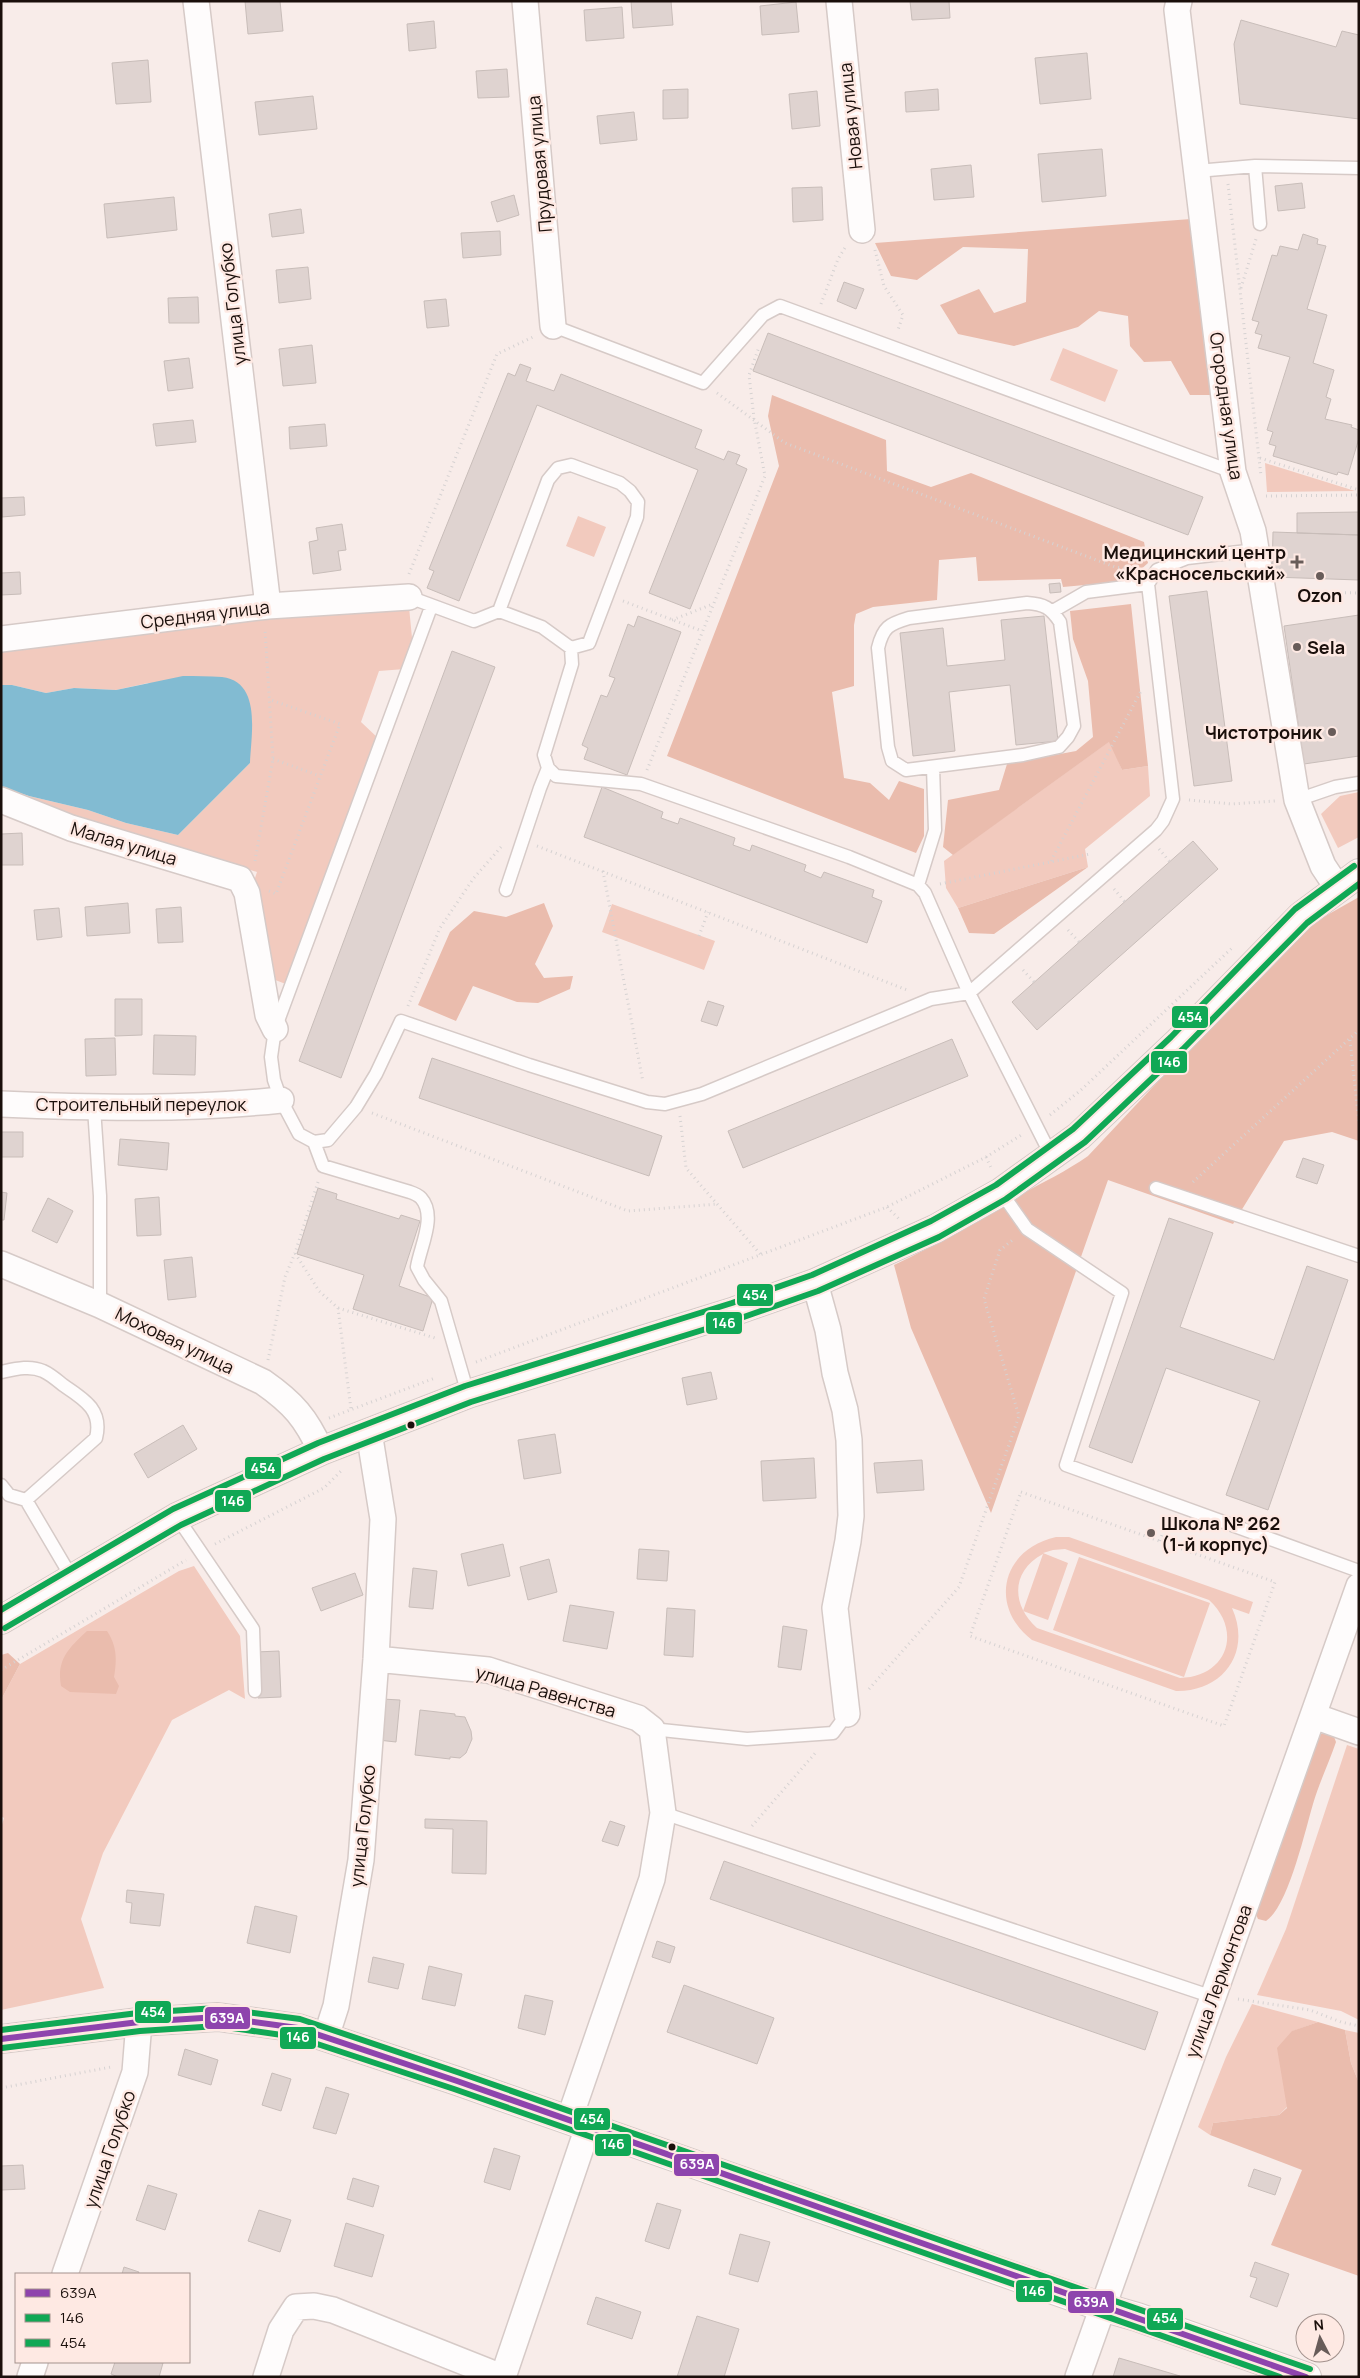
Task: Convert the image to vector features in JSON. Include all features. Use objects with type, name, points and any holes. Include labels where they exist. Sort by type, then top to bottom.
[{"type":"main road","points":[[1,1620],[177,1517],[321,1451],[468,1394],[735,1311],[815,1283],[935,1229],[1001,1192],[1079,1136],[1177,1043],[1300,916],[1348,880]]},
{"type":"main road","points":[[1,2040],[139,2022],[218,2017],[298,2028],[1102,2307],[1137,2316],[1307,2377]]},
{"type":"street","name":"улица Голубко","points":[[196,1],[268,606]]},
{"type":"street","name":"Прудовая улица","points":[[525,1],[554,326]]},
{"type":"street","name":"Новая улица","points":[[839,1],[862,230]]},
{"type":"street","name":"Огородная улица","points":[[1179,1],[1177,10],[1233,472],[1257,521],[1296,800],[1323,866],[1348,880]]},
{"type":"street","name":"Средняя улица","points":[[1,639],[268,606],[420,602]]},
{"type":"street","name":"Малая улица","points":[[1,800],[72,828],[240,879],[247,885]]},
{"type":"street","points":[[247,885],[268,1015],[276,1029]]},
{"type":"street","name":"Строительный переулок","points":[[1,1104],[94,1108],[241,1104],[281,1100]]},
{"type":"street","name":"Моховая улица","points":[[1,1264],[100,1305],[263,1382],[283,1396],[309,1426],[321,1451]]},
{"type":"street","points":[[815,1283],[828,1330],[835,1372],[845,1410],[849,1440],[851,1516],[835,1608],[840,1723]]},
{"type":"street","name":"улица Голубко","points":[[326,2037],[336,2006],[361,1860],[376,1658],[383,1519],[369,1432]]},
{"type":"street","name":"улица Лермонтова","points":[[1078,2377],[1359,1586]]},
{"type":"street","name":"улица Равенства","points":[[376,1658],[488,1670],[638,1718],[652,1729]]},
{"type":"street","points":[[1314,1716],[1359,1732]]},
{"type":"street","points":[[266,2377],[281,2330],[296,2307],[314,2306],[333,2310],[503,2377],[652,1879],[663,1814],[652,1729]]},
{"type":"street","name":"улица Голубко","points":[[65,2273],[135,2072],[139,2022]]},
{"type":"street","points":[[30,2377],[35,2363]]},
{"type":"lane","points":[[1197,171],[1255,166],[1359,168]]},
{"type":"lane","points":[[1255,166],[1260,224]]},
{"type":"lane","points":[[554,326],[703,383],[763,315],[780,306],[1233,472]]},
{"type":"lane","points":[[499,611],[548,480],[558,468],[571,465],[620,483],[630,491],[638,502],[636,518],[589,643],[572,648]]},
{"type":"lane","points":[[572,648],[542,627],[499,611],[474,620],[420,602],[276,1029],[271,1057],[274,1080],[281,1100],[299,1134],[314,1142],[328,1140],[356,1107],[376,1074],[401,1021],[529,1066],[647,1102],[666,1104],[711,1090],[930,999],[970,993],[1156,830],[1163,820],[1173,799],[1148,584],[1157,570],[1187,558],[1257,521]]},
{"type":"lane","points":[[1053,611],[1086,592],[1148,584]]},
{"type":"lane","points":[[1027,603],[1042,604],[1053,611],[1060,622],[1074,726],[1068,737],[1059,747],[1023,755],[933,768],[906,770],[892,761],[888,747],[878,648],[881,634],[892,623],[909,618],[1027,603]]},
{"type":"lane","points":[[572,648],[572,664],[544,755],[548,768],[556,776],[641,784],[849,857],[922,889]]},
{"type":"lane","points":[[506,890],[548,768]]},
{"type":"lane","points":[[933,768],[934,830],[922,889],[970,993],[1052,1157]]},
{"type":"lane","points":[[1296,800],[1334,788],[1359,783]]},
{"type":"lane","points":[[94,1108],[100,1196],[100,1305]]},
{"type":"lane","points":[[314,1142],[323,1166],[410,1192],[420,1198],[427,1212],[427,1226],[417,1267],[424,1280],[441,1301],[468,1394]]},
{"type":"lane","points":[[1156,1188],[1359,1256]]},
{"type":"lane","points":[[1001,1192],[1027,1230],[1122,1293],[1066,1465],[1359,1571]]},
{"type":"lane","points":[[1,1372],[24,1368],[43,1371],[86,1401],[95,1413],[99,1426],[96,1438],[26,1500]]},
{"type":"lane","points":[[1,1485],[10,1495],[26,1500],[72,1578]]},
{"type":"lane","points":[[177,1517],[252,1629],[255,1691]]},
{"type":"lane","points":[[652,1729],[747,1739],[840,1723]]},
{"type":"lane","points":[[663,1814],[1213,1997]]},
{"type":"path","points":[[1226,169],[1261,477]]},
{"type":"path","points":[[1240,291],[1260,224]]},
{"type":"path","points":[[862,230],[871,239],[884,286],[903,315],[892,347]]},
{"type":"path","points":[[815,319],[838,259]]},
{"type":"path","points":[[641,784],[765,476],[754,418],[749,374],[765,332],[763,315]]},
{"type":"path","points":[[420,602],[410,571],[497,354],[554,326]]},
{"type":"path","points":[[703,383],[754,418],[785,443],[794,447],[1115,567],[1157,570]]},
{"type":"path","points":[[1260,458],[1359,490]]},
{"type":"path","points":[[1257,521],[1359,494]]},
{"type":"path","points":[[1320,592],[1359,593]]},
{"type":"path","points":[[607,595],[702,631]]},
{"type":"path","points":[[672,620],[713,604]]},
{"type":"path","points":[[268,606],[265,621],[273,759],[270,788],[247,885],[276,894],[340,724],[270,700]]},
{"type":"path","points":[[1051,861],[1157,660]]},
{"type":"path","points":[[273,759],[320,776]]},
{"type":"path","points":[[1173,799],[1232,804],[1296,800]]},
{"type":"path","points":[[401,1021],[440,928],[473,879],[506,839],[522,840],[930,999]]},
{"type":"path","points":[[922,889],[1090,854]]},
{"type":"path","points":[[603,871],[647,1102]]},
{"type":"path","points":[[699,936],[708,912]]},
{"type":"path","points":[[309,1426],[888,1207],[986,1157],[1036,1126],[1081,1090],[1238,943]]},
{"type":"path","points":[[1179,1195],[1359,1030]]},
{"type":"path","points":[[1350,1039],[1359,1123]]},
{"type":"path","points":[[679,1100],[686,1168],[761,1255]]},
{"type":"path","points":[[356,1107],[628,1212],[718,1204]]},
{"type":"path","points":[[263,1382],[285,1277],[295,1253],[323,1166]]},
{"type":"path","points":[[740,1840],[959,1587],[1020,1416],[984,1299],[1000,1250],[1027,1230]]},
{"type":"path","points":[[295,1253],[319,1291],[338,1308],[433,1339],[451,1335]]},
{"type":"path","points":[[338,1308],[351,1409]]},
{"type":"path","points":[[1021,1492],[1275,1582],[1224,1726],[970,1636],[1021,1492]]},
{"type":"path","points":[[1213,1997],[1242,1999],[1310,2010],[1341,2022],[1359,2026]]},
{"type":"path","points":[[1,2088],[136,2063]]},
{"type":"shaded area","points":[[1191,219],[1211,395],[1190,395],[1171,361],[1144,362],[1130,346],[1128,316],[1099,311],[1078,327],[1014,346],[958,334],[940,305],[979,289],[994,313],[1026,302],[1028,249],[963,247],[917,280],[891,276],[875,243]]},
{"type":"shaded area","points":[[1063,348],[1118,370],[1105,402],[1050,380]]},
{"type":"shaded area","points":[[772,395],[886,440],[887,471],[931,487],[971,473],[1144,542],[1148,563],[1128,581],[1063,587],[1061,579],[978,581],[976,557],[939,560],[937,600],[873,607],[856,614],[854,625],[854,686],[832,692],[844,778],[870,783],[889,800],[899,781],[924,789],[924,836],[916,853],[667,756],[779,466],[768,416]]},
{"type":"shaded area","points":[[1265,463],[1355,491],[1267,492]]},
{"type":"shaded area","points":[[578,516],[606,527],[594,557],[566,546]]},
{"type":"shaded area","points":[[1131,604],[1148,766],[1122,770],[1109,742],[953,855],[943,847],[948,800],[999,790],[1007,764],[1076,751],[1093,737],[1088,681],[1073,639],[1070,611]]},
{"type":"shaded area","points":[[409,607],[413,648],[405,669],[379,671],[361,722],[379,739],[291,986],[270,978],[254,881],[257,872],[83,818],[1,790],[1,787],[29,796],[88,810],[126,823],[178,835],[250,763],[148,683],[116,690],[74,688],[46,693],[12,685],[1,685],[1,648],[281,613]]},
{"type":"shaded area","points":[[1110,741],[1122,770],[1148,766],[1150,796],[1085,849],[1088,867],[958,908],[946,888],[944,861]]},
{"type":"shaded area","points":[[1359,792],[1359,837],[1338,848],[1321,814],[1340,796]]},
{"type":"shaded area","points":[[1088,867],[994,934],[969,933],[958,908]]},
{"type":"shaded area","points":[[1359,897],[1359,1141],[1332,1132],[1284,1141],[1233,1224],[1108,1180],[991,1513],[911,1328],[894,1265],[1063,1172],[1088,1156],[1257,976],[1313,923]]},
{"type":"shaded area","points":[[544,903],[553,926],[535,964],[544,978],[573,976],[570,989],[538,1003],[517,1002],[473,986],[456,1021],[418,1005],[450,932],[474,911],[506,917]]},
{"type":"shaded area","points":[[612,904],[715,941],[704,970],[602,932]]},
{"type":"shaded area","points":[[1056,1537],[1069,1537],[1253,1602],[1249,1614],[1232,1608],[1237,1624],[1238,1640],[1235,1654],[1229,1666],[1220,1677],[1207,1685],[1193,1690],[1176,1691],[1032,1640],[1018,1626],[1010,1611],[1006,1596],[1007,1580],[1013,1566],[1023,1553],[1038,1543]],"holes":[[[1065,1549],[1209,1600],[1219,1612],[1225,1625],[1227,1638],[1225,1650],[1219,1661],[1209,1670],[1196,1676],[1180,1678],[1037,1628],[1028,1619],[1024,1611],[1048,1620],[1068,1563],[1043,1553]],[[1043,1554],[1023,1610],[1018,1589],[1020,1579],[1032,1561]]]},
{"type":"shaded area","points":[[1079,1557],[1210,1603],[1184,1677],[1053,1630]]},
{"type":"shaded area","points":[[194,1566],[240,1636],[245,1699],[229,1690],[172,1720],[103,1853],[81,1919],[104,1988],[1,2010],[1,1828],[4,1818],[1,1816],[1,1700],[20,1664],[179,1571]]},
{"type":"shaded area","points":[[87,1631],[107,1631],[113,1642],[116,1664],[114,1677],[119,1686],[116,1694],[70,1692],[61,1686],[61,1668],[66,1654]]},
{"type":"shaded area","points":[[8,1653],[20,1664],[1,1700],[1,1655]]},
{"type":"shaded area","points":[[1319,1734],[1333,1734],[1336,1742],[1315,1796],[1295,1867],[1282,1901],[1274,1913],[1266,1921],[1258,1919],[1254,1910]]},
{"type":"shaded area","points":[[1347,1745],[1359,1749],[1359,2020],[1341,2011],[1257,1995],[1286,1929]]},
{"type":"shaded area","points":[[1252,2004],[1318,2022],[1293,2031],[1287,2107],[1279,2115],[1213,2123],[1210,2135],[1198,2127],[1226,2057]]},
{"type":"shaded area","points":[[1318,2022],[1345,2030],[1351,2063],[1359,2083],[1359,2276],[1271,2245],[1302,2170],[1210,2135],[1213,2123],[1279,2115],[1287,2108],[1277,2048],[1292,2031]]},
{"type":"shaded area","points":[[1345,2030],[1359,2033],[1359,2083],[1351,2063]]},
{"type":"water","points":[[183,676],[222,677],[235,681],[243,688],[249,699],[252,724],[250,763],[178,835],[126,823],[88,810],[29,796],[1,787],[1,685],[12,685],[46,693],[74,688],[116,690]]},
{"type":"building","points":[[245,1],[280,1],[283,31],[248,34]]},
{"type":"building","points":[[631,1],[671,1],[673,25],[633,28]]},
{"type":"building","points":[[910,1],[949,1],[950,18],[912,20]]},
{"type":"building","points":[[796,2],[799,32],[762,35],[760,6]]},
{"type":"building","points":[[622,7],[624,38],[586,41],[584,10]]},
{"type":"building","points":[[1241,20],[1336,47],[1342,31],[1359,35],[1359,119],[1240,104],[1234,44]]},
{"type":"building","points":[[434,21],[436,48],[409,51],[407,24]]},
{"type":"building","points":[[1087,53],[1091,99],[1040,104],[1035,58]]},
{"type":"building","points":[[148,60],[151,102],[116,104],[112,63]]},
{"type":"building","points":[[507,69],[509,97],[478,98],[476,71]]},
{"type":"building","points":[[688,89],[688,118],[663,119],[663,90]]},
{"type":"building","points":[[938,89],[939,110],[906,112],[905,92]]},
{"type":"building","points":[[817,91],[820,126],[792,129],[789,94]]},
{"type":"building","points":[[313,96],[317,129],[259,135],[255,102]]},
{"type":"building","points":[[634,112],[637,140],[600,144],[597,116]]},
{"type":"building","points":[[1102,149],[1106,196],[1042,202],[1038,154]]},
{"type":"building","points":[[971,165],[974,197],[934,200],[931,169]]},
{"type":"building","points":[[1302,183],[1305,208],[1278,211],[1275,186]]},
{"type":"building","points":[[822,187],[823,220],[793,222],[792,188]]},
{"type":"building","points":[[514,195],[519,215],[497,222],[491,202]]},
{"type":"building","points":[[174,197],[177,230],[107,238],[104,204]]},
{"type":"building","points":[[301,209],[304,233],[272,237],[269,214]]},
{"type":"building","points":[[500,231],[501,255],[463,258],[461,233]]},
{"type":"building","points":[[1303,234],[1318,239],[1317,244],[1326,246],[1307,309],[1327,315],[1313,363],[1334,370],[1326,397],[1331,399],[1325,419],[1352,425],[1351,427],[1359,430],[1359,438],[1348,475],[1338,472],[1337,475],[1273,456],[1276,446],[1269,444],[1273,432],[1267,430],[1290,357],[1258,348],[1262,335],[1255,333],[1259,322],[1252,320],[1272,255],[1277,256],[1280,246],[1298,250]]},
{"type":"building","points":[[308,267],[311,299],[279,303],[276,270]]},
{"type":"building","points":[[844,282],[864,289],[856,309],[837,301]]},
{"type":"building","points":[[198,297],[199,323],[169,323],[168,298]]},
{"type":"building","points":[[446,299],[449,326],[427,328],[424,301]]},
{"type":"building","points":[[768,333],[1203,497],[1188,535],[753,371]]},
{"type":"building","points":[[312,345],[316,383],[283,386],[279,349]]},
{"type":"building","points":[[189,358],[193,388],[168,391],[164,361]]},
{"type":"building","points":[[520,364],[531,368],[526,381],[554,391],[561,374],[702,430],[695,448],[724,460],[728,451],[740,455],[736,464],[747,469],[690,609],[649,593],[698,470],[537,405],[459,601],[427,588],[434,571],[429,569],[508,373],[515,376]]},
{"type":"building","points":[[193,420],[196,442],[156,446],[153,424]]},
{"type":"building","points":[[325,424],[327,446],[290,449],[289,427]]},
{"type":"building","points":[[24,497],[25,515],[2,517],[1,498]]},
{"type":"building","points":[[1359,512],[1359,535],[1297,533],[1297,513]]},
{"type":"building","points":[[342,524],[346,550],[338,551],[341,570],[313,574],[309,542],[318,540],[316,528]]},
{"type":"building","points":[[1273,532],[1359,535],[1359,580],[1272,577]]},
{"type":"building","points":[[20,572],[21,594],[1,595],[1,573]]},
{"type":"building","points":[[1060,583],[1061,592],[1050,593],[1049,584]]},
{"type":"building","points":[[1207,591],[1232,781],[1194,786],[1169,596]]},
{"type":"building","points":[[1359,615],[1359,756],[1304,764],[1284,626]]},
{"type":"building","points":[[638,616],[681,632],[627,775],[584,759],[588,748],[582,745],[601,695],[607,697],[615,678],[609,676],[628,624],[634,627]]},
{"type":"building","points":[[1044,616],[1058,741],[1016,745],[1010,685],[949,692],[955,751],[913,756],[900,633],[943,628],[947,666],[1005,660],[1001,620]]},
{"type":"building","points":[[452,651],[495,667],[341,1078],[299,1061]]},
{"type":"building","points":[[602,787],[663,812],[661,818],[678,824],[680,818],[735,838],[733,845],[750,851],[752,845],[806,865],[804,871],[821,878],[824,872],[874,890],[872,897],[882,901],[867,943],[584,837]]},
{"type":"building","points":[[22,833],[23,865],[1,865],[1,834]]},
{"type":"building","points":[[1193,841],[1218,869],[1037,1030],[1012,1002]]},
{"type":"building","points":[[128,903],[130,933],[87,936],[85,907]]},
{"type":"building","points":[[181,907],[183,942],[158,943],[156,909]]},
{"type":"building","points":[[59,908],[62,937],[37,940],[34,910]]},
{"type":"building","points":[[115,999],[142,999],[142,1035],[115,1036]]},
{"type":"building","points":[[708,1001],[724,1006],[717,1026],[701,1021]]},
{"type":"building","points":[[154,1035],[196,1036],[195,1075],[153,1074]]},
{"type":"building","points":[[115,1038],[116,1075],[86,1076],[85,1039]]},
{"type":"building","points":[[952,1039],[968,1076],[743,1168],[728,1131]]},
{"type":"building","points":[[432,1058],[662,1136],[649,1176],[419,1098]]},
{"type":"building","points":[[1,1132],[23,1132],[23,1157],[1,1157]]},
{"type":"building","points":[[120,1139],[169,1143],[167,1170],[118,1165]]},
{"type":"building","points":[[1303,1158],[1324,1165],[1317,1184],[1296,1177]]},
{"type":"building","points":[[318,1188],[337,1194],[336,1199],[399,1219],[401,1215],[420,1221],[399,1286],[433,1298],[423,1331],[353,1309],[364,1275],[297,1254]]},
{"type":"building","points":[[1,1192],[7,1193],[4,1220],[1,1220]]},
{"type":"building","points":[[159,1197],[161,1235],[137,1236],[135,1199]]},
{"type":"building","points":[[48,1198],[73,1211],[57,1243],[32,1231]]},
{"type":"building","points":[[1169,1218],[1213,1233],[1180,1327],[1274,1360],[1307,1266],[1348,1280],[1268,1510],[1226,1495],[1260,1401],[1166,1368],[1132,1463],[1089,1447]]},
{"type":"building","points":[[192,1257],[196,1297],[168,1300],[164,1260]]},
{"type":"building","points":[[711,1372],[717,1399],[687,1405],[682,1378]]},
{"type":"building","points":[[183,1425],[197,1449],[148,1478],[134,1454]]},
{"type":"building","points":[[555,1434],[561,1473],[524,1479],[518,1440]]},
{"type":"building","points":[[814,1458],[816,1498],[763,1501],[761,1461]]},
{"type":"building","points":[[922,1460],[924,1490],[877,1493],[874,1463]]},
{"type":"building","points":[[503,1544],[510,1576],[468,1586],[461,1554]]},
{"type":"building","points":[[639,1549],[669,1551],[667,1581],[637,1579]]},
{"type":"building","points":[[549,1559],[557,1592],[528,1600],[520,1567]]},
{"type":"building","points":[[413,1568],[437,1571],[433,1609],[409,1607]]},
{"type":"building","points":[[355,1573],[363,1595],[321,1611],[312,1588]]},
{"type":"building","points":[[570,1605],[614,1612],[607,1649],[563,1641]]},
{"type":"building","points":[[667,1608],[695,1610],[693,1657],[664,1655]]},
{"type":"building","points":[[783,1626],[807,1630],[801,1670],[778,1667]]},
{"type":"building","points":[[279,1651],[281,1697],[258,1698],[256,1652]]},
{"type":"building","points":[[382,1699],[400,1700],[396,1742],[378,1740]]},
{"type":"building","points":[[420,1710],[465,1717],[472,1739],[466,1753],[460,1758],[450,1757],[450,1759],[415,1755]]},
{"type":"building","points":[[425,1819],[487,1821],[486,1874],[452,1873],[453,1829],[425,1828]]},
{"type":"building","points":[[610,1821],[625,1826],[618,1846],[602,1841]]},
{"type":"building","points":[[724,1861],[1158,2012],[1145,2050],[710,1899]]},
{"type":"building","points":[[127,1890],[164,1894],[160,1926],[130,1923],[132,1903],[126,1902]]},
{"type":"building","points":[[255,1906],[297,1916],[290,1953],[247,1943]]},
{"type":"building","points":[[657,1941],[675,1947],[670,1963],[652,1957]]},
{"type":"building","points":[[373,1957],[404,1964],[398,1989],[368,1982]]},
{"type":"building","points":[[429,1966],[462,1974],[455,2006],[422,1999]]},
{"type":"building","points":[[684,1985],[774,2018],[757,2064],[667,2032]]},
{"type":"building","points":[[525,1995],[553,2001],[545,2035],[518,2028]]},
{"type":"building","points":[[185,2049],[218,2060],[211,2085],[178,2075]]},
{"type":"building","points":[[272,2073],[291,2079],[281,2111],[262,2105]]},
{"type":"building","points":[[326,2087],[349,2094],[336,2134],[313,2128]]},
{"type":"building","points":[[494,2148],[520,2156],[510,2190],[484,2182]]},
{"type":"building","points":[[23,2165],[25,2189],[1,2190],[1,2166]]},
{"type":"building","points":[[1254,2169],[1281,2178],[1275,2195],[1248,2186]]},
{"type":"building","points":[[353,2178],[379,2186],[373,2207],[347,2199]]},
{"type":"building","points":[[148,2185],[177,2194],[165,2230],[136,2220]]},
{"type":"building","points":[[657,2203],[681,2210],[669,2249],[645,2241]]},
{"type":"building","points":[[259,2210],[291,2220],[280,2252],[248,2241]]},
{"type":"building","points":[[346,2223],[384,2235],[372,2277],[334,2266]]},
{"type":"building","points":[[740,2234],[770,2242],[758,2282],[729,2274]]},
{"type":"building","points":[[1255,2262],[1289,2274],[1277,2307],[1250,2297],[1257,2278],[1250,2276]]},
{"type":"building","points":[[124,2267],[139,2272],[138,2273],[122,2273]]},
{"type":"building","points":[[596,2297],[641,2312],[632,2339],[587,2324]]},
{"type":"building","points":[[697,2316],[739,2329],[724,2377],[677,2377]]},
{"type":"building","points":[[1119,2358],[1180,2376],[1180,2377],[1113,2377]]},
{"type":"building","points":[[115,2363],[163,2363],[159,2377],[118,2377],[111,2374]]},
{"type":"transit line","name":"454","points":[[1,1610],[173,1509],[318,1443],[465,1386],[732,1303],[812,1275],[931,1221],[996,1185],[1073,1129],[1171,1037],[1295,909],[1354,866]]},
{"type":"transit line","name":"146","points":[[5,1628],[181,1525],[324,1459],[471,1402],[738,1319],[818,1291],[939,1237],[1006,1199],[1085,1142],[1183,1049],[1307,923],[1359,884]]},
{"type":"transit line","name":"454","points":[[1,2030],[138,2013],[217,2008],[300,2019],[1310,2369]]},
{"type":"transit line","name":"639А","points":[[1,2039],[139,2022],[218,2017],[298,2028],[457,2081],[1306,2377]]},
{"type":"transit line","name":"146","points":[[2,2048],[140,2031],[218,2026],[296,2037],[454,2089],[1280,2377]]},
{"type":"place","name":"Медицинский центр «Красносельский»","points":[[1297,562]]},
{"type":"place","name":"Ozon","points":[[1320,576]]},
{"type":"place","name":"Sela","points":[[1297,647]]},
{"type":"place","name":"Чистотроник","points":[[1332,732]]},
{"type":"place","name":"Школа № 262 (1-й корпус)","points":[[1151,1533]]}]
